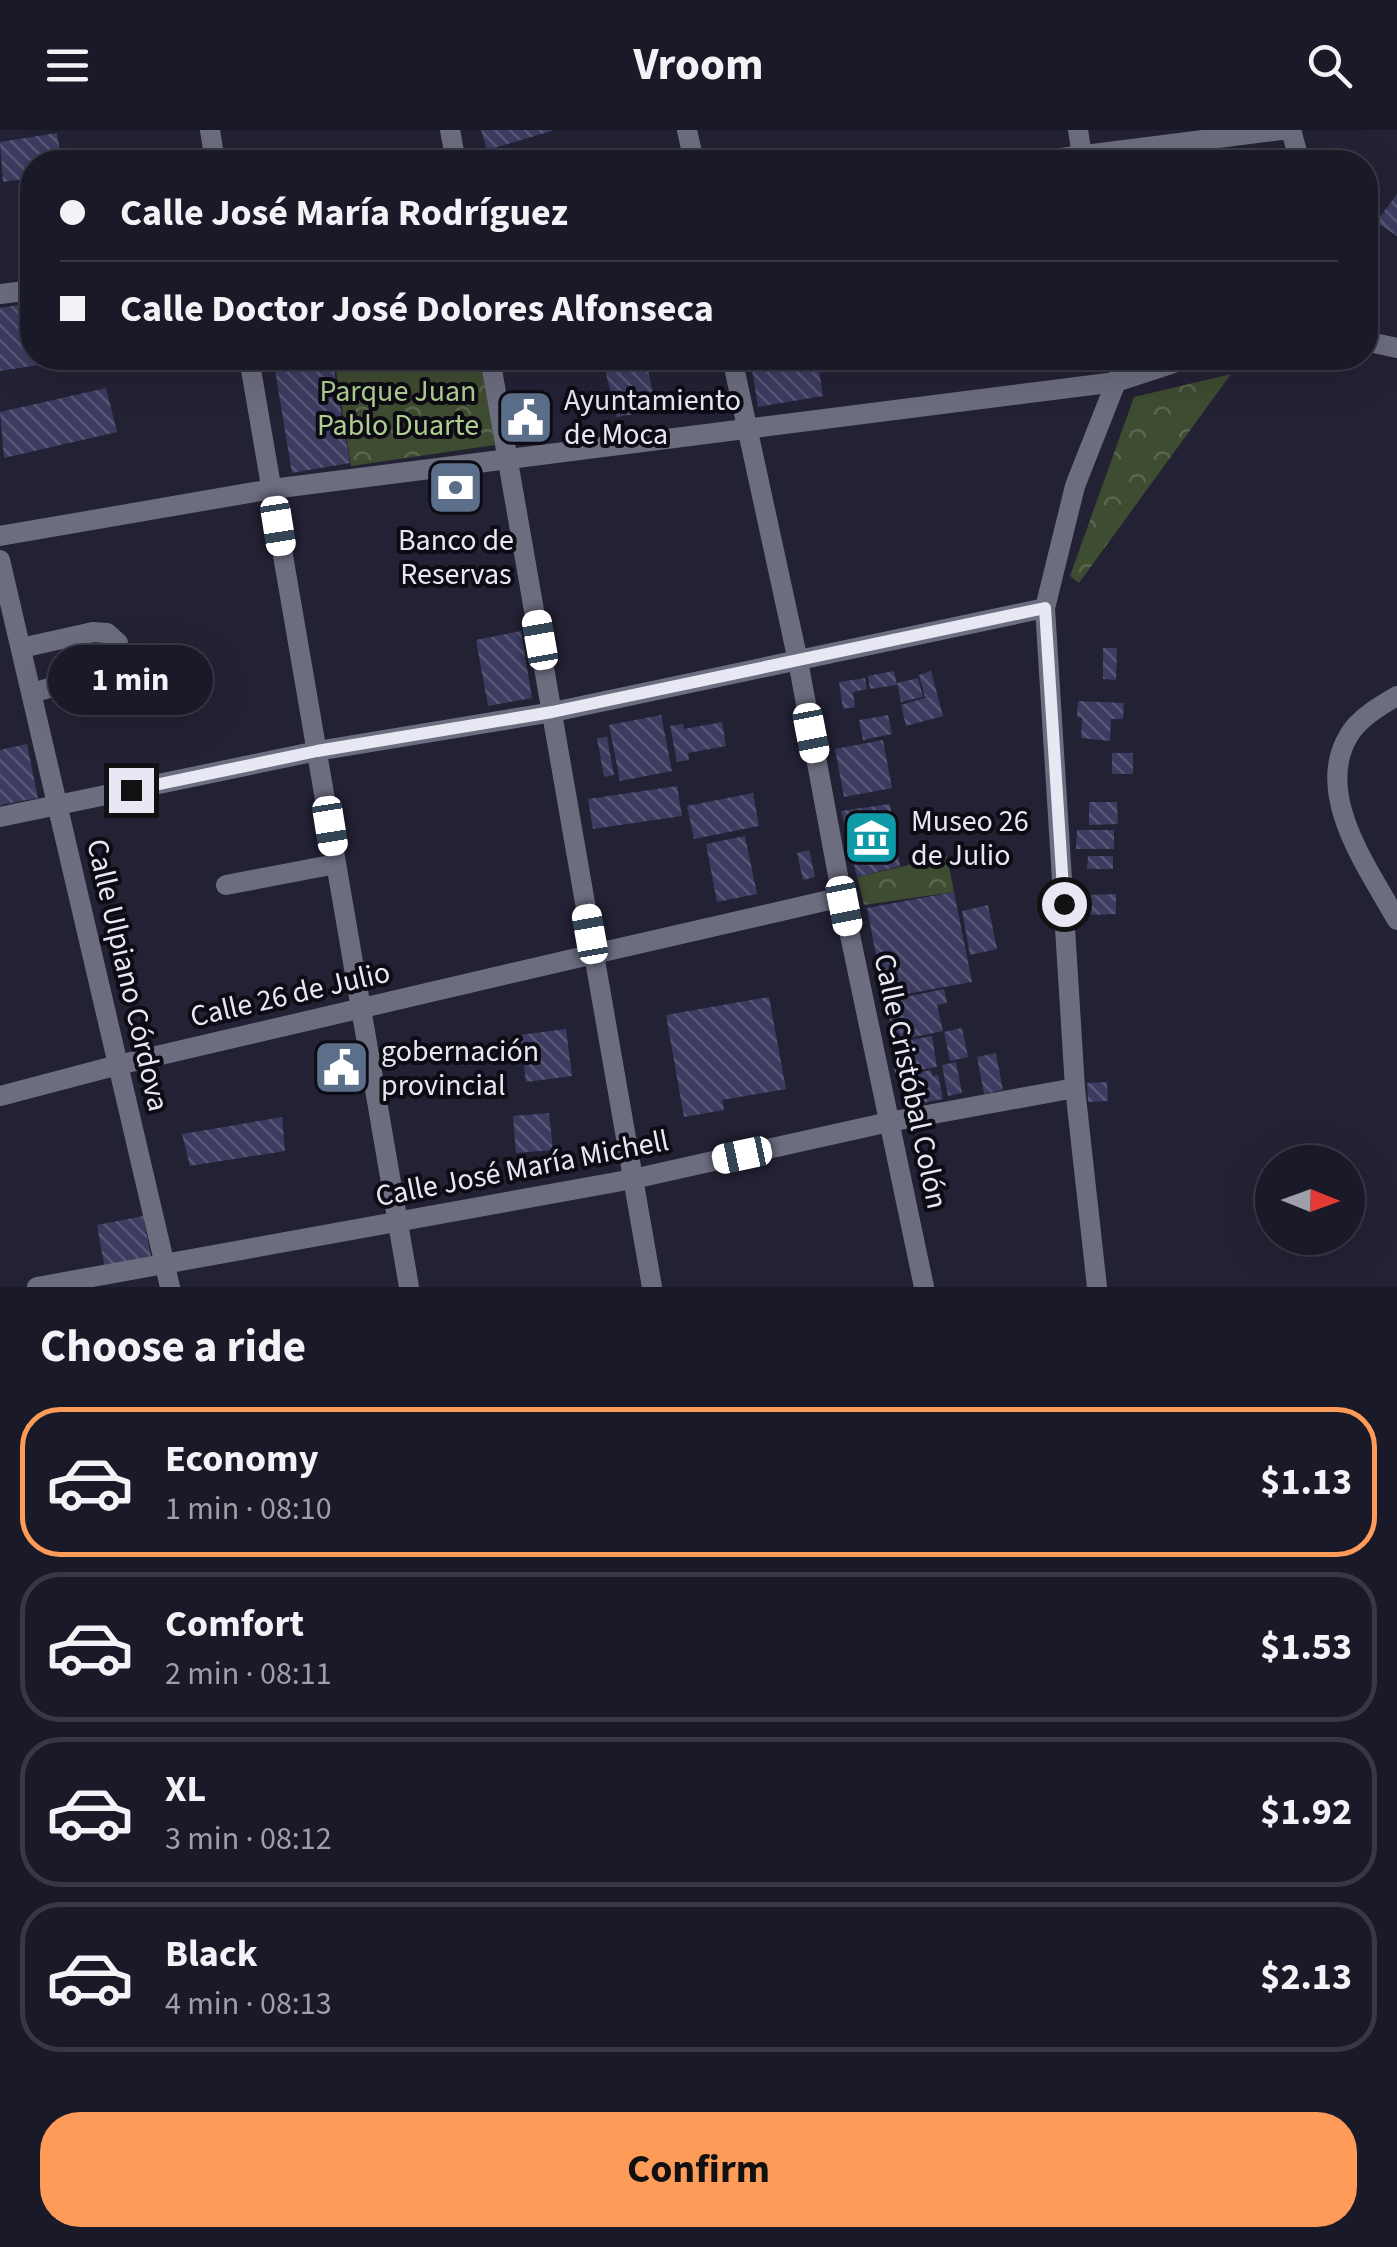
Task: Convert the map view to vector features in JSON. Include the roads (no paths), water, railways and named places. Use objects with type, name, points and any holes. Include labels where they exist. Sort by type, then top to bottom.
[{"type":"street","points":[[1174,150],[1282,130]]},
{"type":"street","points":[[251,370],[409,1287]]},
{"type":"street","points":[[492,370],[652,1287]]},
{"type":"street","name":"Calle Cristóbal Colón","points":[[734,370],[798,661],[842,897],[924,1287]]},
{"type":"street","points":[[1096,1287],[1076,1088],[1045,608],[1076,486],[1122,370]]},
{"type":"street","points":[[0,536],[272,488],[1116,382],[1152,370]]},
{"type":"street","name":"Calle Ulpiano Córdova","points":[[0,560],[170,1287]]},
{"type":"street","points":[[0,817],[317,751],[552,712],[1045,608]]},
{"type":"street","points":[[21,648],[93,632],[107,633],[118,643],[116,667],[33,693]]},
{"type":"street","points":[[1397,696],[1361,720],[1349,735],[1336,780],[1340,806],[1397,920]]},
{"type":"street","points":[[226,884],[336,864]]},
{"type":"street","name":"Calle 26 de Julio","points":[[0,1096],[118,1065],[842,897]]},
{"type":"street","name":"Calle José María Michell","points":[[36,1287],[633,1179],[889,1122],[1076,1088]]},
{"type":"place","name":"Ayuntamiento de Moca","points":[[525,417]]},
{"type":"place","name":"Banco de Reservas","points":[[456,487]]},
{"type":"place","name":"Museo 26 de Julio","points":[[872,838]]},
{"type":"place","name":"gobernación provincial","points":[[342,1068]]},
{"type":"park label","name":"Parque Juan Pablo Duarte","points":[[398,408]]}]
